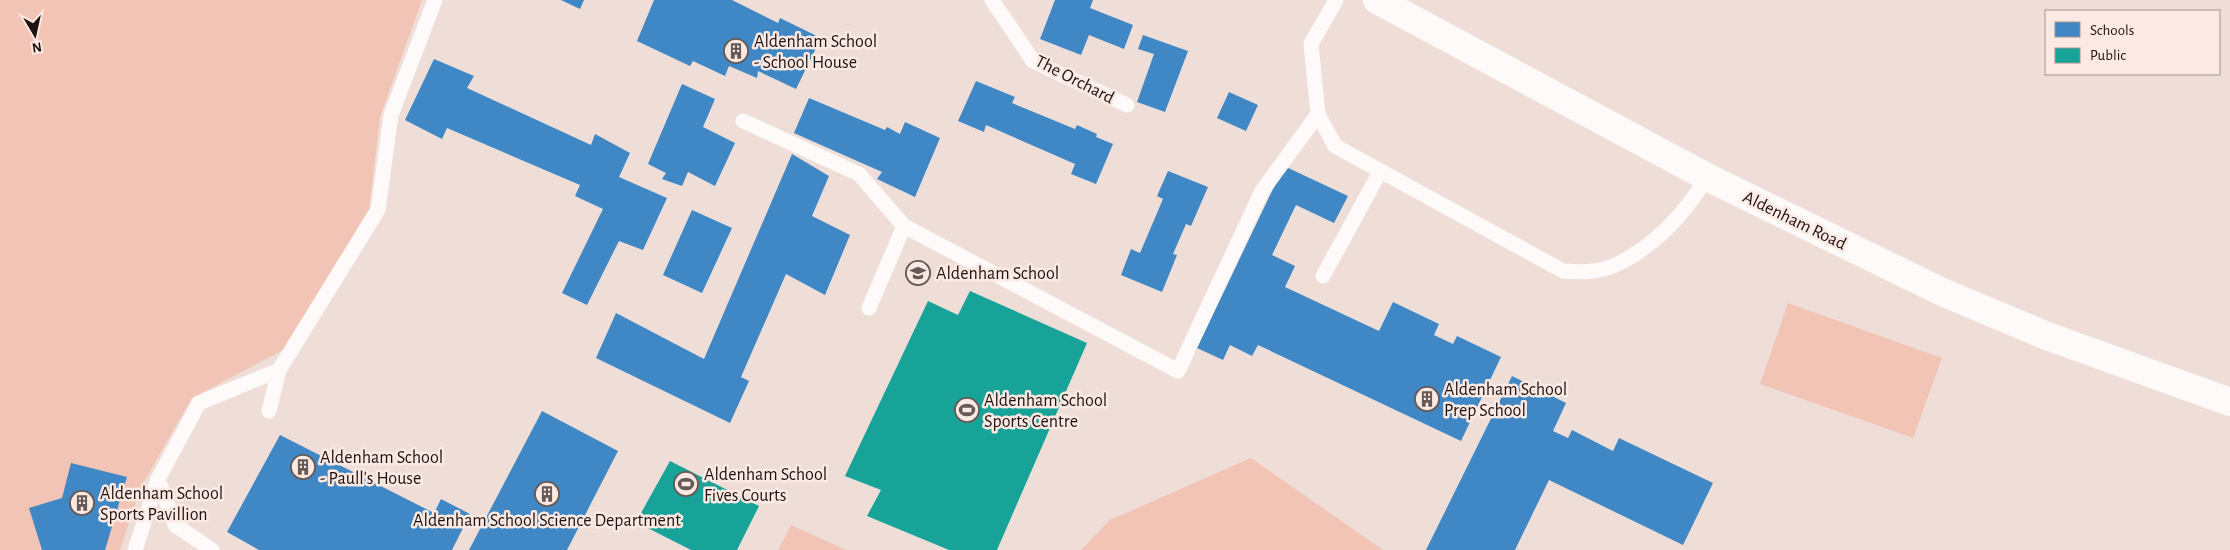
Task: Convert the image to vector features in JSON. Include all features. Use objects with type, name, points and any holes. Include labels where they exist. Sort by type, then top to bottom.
[{"type":"street","name":"Aldenham Road","points":[[1377,0],[1707,177],[1942,292],[2047,336],[2230,402]]},
{"type":"lane","points":[[269,411],[279,370],[378,210],[391,115],[422,39],[435,0]]},
{"type":"lane","name":"The Orchard","points":[[992,0],[1033,61],[1127,105]]},
{"type":"lane","points":[[1336,0],[1311,44],[1318,114],[1335,146],[1563,271],[1582,272],[1611,267],[1636,254],[1659,236],[1689,203],[1707,177]]},
{"type":"lane","points":[[743,121],[859,174],[904,226],[1178,371],[1262,191],[1318,114]]},
{"type":"lane","points":[[1324,276],[1380,172]]},
{"type":"lane","points":[[869,308],[904,226]]},
{"type":"lane","points":[[135,550],[158,479],[199,403],[279,370]]},
{"type":"lane","points":[[158,479],[175,525],[212,550]]},
{"type":"shaded area","points":[[0,0],[422,0],[380,117],[369,209],[283,350],[192,398],[142,485],[120,550],[0,550]]},
{"type":"shaded area","points":[[1788,303],[1942,358],[1913,438],[1760,384]]},
{"type":"shaded area","points":[[1251,458],[1383,550],[1081,550],[1110,520]]},
{"type":"shaded area","points":[[791,525],[846,550],[778,550]]},
{"type":"building: Schools","points":[[561,0],[584,0],[580,9]]},
{"type":"building: Schools","name":"Aldenham School - School House","points":[[654,0],[732,0],[778,23],[780,18],[821,38],[796,89],[758,71],[757,78],[729,66],[725,76],[693,61],[690,66],[637,41]]},
{"type":"building: Schools","points":[[1055,0],[1093,0],[1090,8],[1133,25],[1124,49],[1089,35],[1081,55],[1040,39]]},
{"type":"building: Schools","points":[[1143,35],[1188,51],[1165,112],[1137,102],[1154,54],[1138,49]]},
{"type":"building: Schools","points":[[434,59],[474,76],[467,88],[591,145],[595,134],[630,153],[619,177],[667,198],[643,250],[619,241],[587,305],[562,293],[603,209],[575,196],[580,185],[447,128],[442,139],[405,120]]},
{"type":"building: Schools","points":[[976,81],[1015,97],[1012,103],[1075,129],[1077,125],[1097,134],[1096,137],[1113,144],[1096,184],[1071,174],[1075,164],[986,125],[984,132],[958,121]]},
{"type":"building: Schools","points":[[682,84],[715,99],[703,127],[735,143],[715,186],[688,172],[682,186],[662,179],[666,173],[648,164]]},
{"type":"building: Schools","points":[[1229,92],[1258,105],[1246,131],[1217,118]]},
{"type":"building: Schools","points":[[809,98],[885,130],[887,127],[900,134],[905,122],[940,138],[915,197],[877,179],[882,172],[794,133]]},
{"type":"building: Schools","points":[[792,154],[829,176],[812,216],[850,235],[825,295],[786,274],[741,377],[749,381],[730,423],[596,358],[616,313],[704,359]]},
{"type":"building: Schools","name":"Aldenham School Prep School","points":[[1284,166],[1348,196],[1334,223],[1296,205],[1272,255],[1295,266],[1285,287],[1379,331],[1393,302],[1439,324],[1434,335],[1453,344],[1457,336],[1501,357],[1461,441],[1258,345],[1252,356],[1230,345],[1223,360],[1197,348]]},
{"type":"building: Schools","points":[[1168,171],[1208,187],[1191,226],[1186,224],[1173,254],[1177,255],[1162,292],[1121,275],[1131,249],[1140,253],[1163,199],[1157,196]]},
{"type":"building: Schools","points":[[692,210],[732,228],[702,293],[663,275]]},
{"type":"building: Schools","points":[[1512,376],[1566,403],[1553,431],[1568,438],[1572,430],[1613,451],[1619,438],[1713,483],[1683,545],[1549,480],[1515,550],[1426,550]]},
{"type":"building: Schools","name":"Aldenham School Science Department","points":[[542,411],[618,451],[567,550],[469,550]]},
{"type":"building: Schools","name":"Aldenham School - Paull's House","points":[[280,435],[434,513],[441,499],[470,514],[452,550],[259,550],[227,532]]},
{"type":"building: Schools","name":"Aldenham School Sports Pavillion","points":[[71,463],[127,477],[105,550],[42,550],[29,508],[62,498]]},
{"type":"building: Public","name":"Aldenham School Sports Centre","points":[[970,291],[1087,343],[997,550],[949,550],[867,516],[881,490],[845,476],[928,301],[958,315]]},
{"type":"building: Public","name":"Aldenham School Fives Courts","points":[[670,461],[759,506],[737,550],[691,550],[636,522]]},
{"type":"place","name":"Aldenham School - School House","points":[[736,51]]},
{"type":"place","name":"Aldenham School","points":[[918,273]]},
{"type":"place","name":"Aldenham School Prep School","points":[[1427,399]]},
{"type":"place","name":"Aldenham School Sports Centre","points":[[967,410]]},
{"type":"place","name":"Aldenham School - Paull's House","points":[[303,467]]},
{"type":"place","name":"Aldenham School Fives Courts","points":[[686,484]]},
{"type":"place","name":"Aldenham School Science Department","points":[[547,494]]},
{"type":"place","name":"Aldenham School Sports Pavillion","points":[[82,503]]}]
